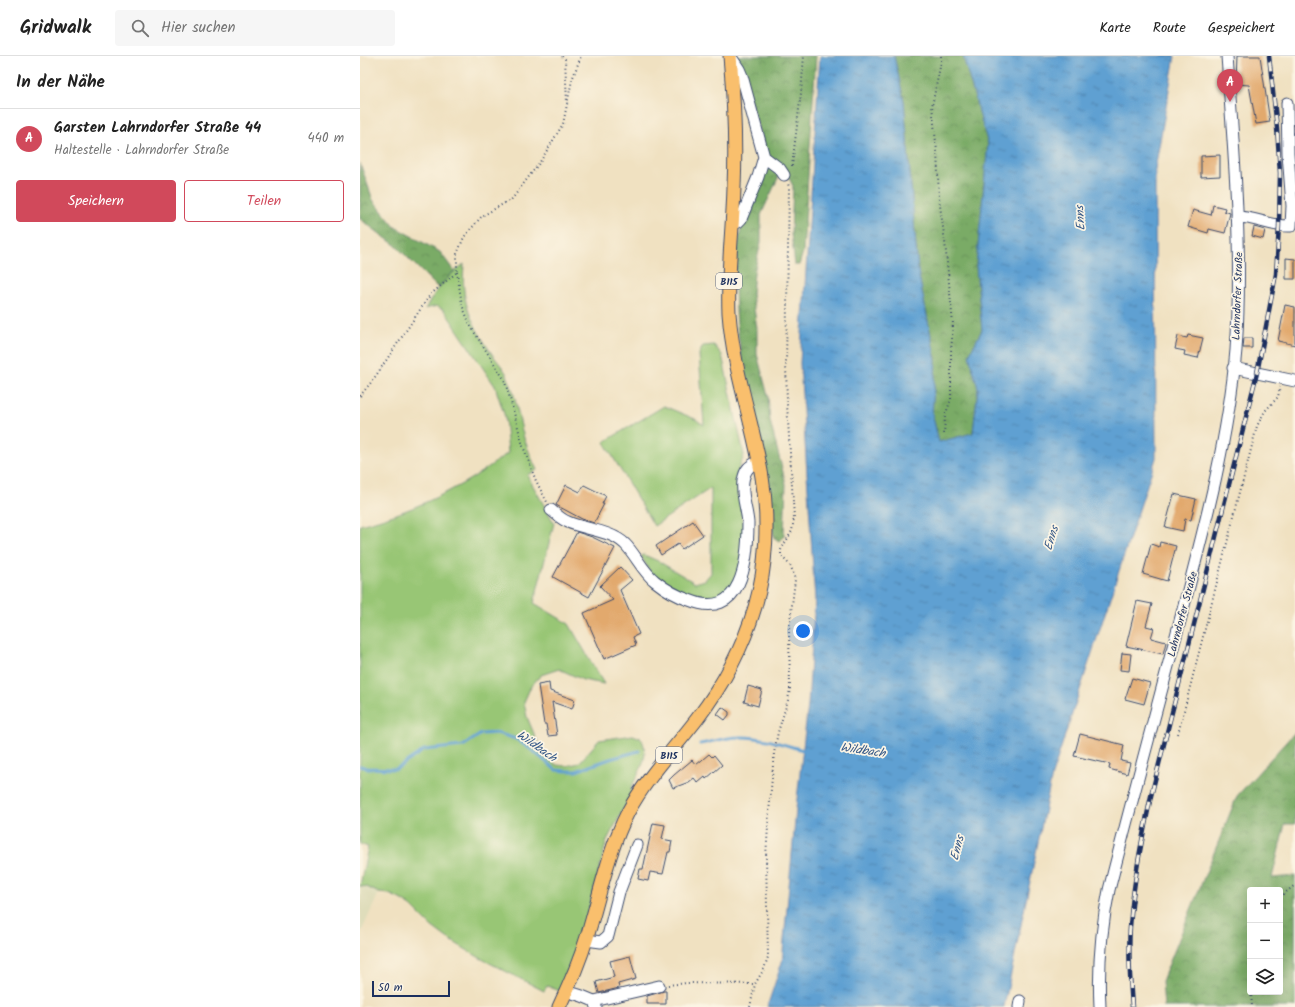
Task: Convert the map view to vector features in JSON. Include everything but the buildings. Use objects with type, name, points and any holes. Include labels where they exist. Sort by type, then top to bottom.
[{"type":"main road","name":"B115","points":[[559,1007],[586,940],[617,838],[628,813],[642,789],[714,696],[727,674],[746,632],[755,607],[761,582],[764,557],[765,504],[759,461],[733,347],[729,313],[729,271],[734,188],[735,112],[730,57]]},
{"type":"street","name":"Lahrndorfer Straße","points":[[1100,1007],[1099,968],[1101,937],[1109,890],[1204,531],[1219,464],[1234,368],[1238,290],[1237,217],[1228,56]]},
{"type":"street","points":[[730,57],[739,69],[742,76],[764,157],[758,177],[741,219],[732,225]]},
{"type":"street","points":[[1237,217],[1249,218],[1292,230],[1287,103]]},
{"type":"street","points":[[764,157],[789,174]]},
{"type":"street","points":[[1234,368],[1295,381]]},
{"type":"street","points":[[551,510],[568,522],[620,540],[625,544],[654,580],[669,591],[696,603],[710,606],[720,604],[728,599],[734,592],[741,578],[746,553],[748,521],[742,483],[744,474],[748,467],[759,461]]},
{"type":"street","points":[[586,940],[601,942],[608,936],[619,892],[636,845]]},
{"type":"street","points":[[566,992],[582,996],[595,1004],[659,986]]},
{"type":"path","points":[[562,56],[565,59],[567,106]]},
{"type":"path","points":[[551,510],[536,481],[523,446],[504,379],[471,327],[462,306],[457,272],[458,254],[464,237],[482,216],[512,199],[540,162],[563,124],[572,80],[581,56]]},
{"type":"path","points":[[750,1007],[755,984],[764,969],[768,957],[766,856],[774,753],[778,732],[790,689],[789,630],[795,580],[790,565],[781,556],[781,550],[792,531],[794,518],[786,372],[789,174],[802,93],[804,56]]},
{"type":"path","points":[[941,56],[932,106],[937,151],[939,198],[953,324],[951,352],[951,400],[946,416],[944,435]]},
{"type":"path","points":[[789,174],[789,188]]},
{"type":"path","points":[[360,396],[373,380],[430,295],[457,272]]},
{"type":"path","points":[[1178,734],[1257,426],[1265,411],[1278,397],[1283,378]]},
{"type":"path","points":[[1283,895],[1295,885]]},
{"type":"path","points":[[659,986],[687,983],[755,984]]},
{"type":"path","points":[[1251,995],[1252,1007]]},
{"type":"shaded area","points":[[360,886],[367,887],[379,893],[360,935]]},
{"type":"green space","points":[[737,56],[816,56],[803,252],[799,265],[795,265],[791,234],[793,186],[788,176],[767,158]]},
{"type":"green space","points":[[894,56],[963,56],[988,144],[976,266],[982,330],[969,355],[978,388],[973,433],[939,442],[932,413],[936,361],[918,271],[904,101]]},
{"type":"green space","points":[[360,163],[373,200],[395,227],[440,252],[454,271],[438,288],[395,245],[360,219]]},
{"type":"green space","points":[[766,163],[779,174],[761,215],[761,242],[754,273],[752,294],[757,329],[757,354],[768,396],[770,421],[786,484],[784,537],[779,541],[774,538],[746,387],[737,325],[735,284],[740,233],[746,213]]},
{"type":"green space","points":[[464,264],[463,277],[465,299],[471,318],[481,337],[506,373],[515,397],[524,438],[537,470],[527,475],[554,523],[534,603],[569,624],[604,684],[583,680],[559,669],[541,675],[531,686],[524,702],[527,717],[540,748],[547,758],[557,765],[566,766],[579,763],[599,740],[633,735],[641,738],[645,751],[643,764],[631,788],[632,794],[607,840],[583,930],[560,991],[547,986],[544,991],[480,958],[447,938],[431,926],[411,906],[400,899],[389,894],[379,893],[367,887],[360,886],[368,847],[360,844],[360,525],[400,513],[438,497],[474,477],[508,453],[505,417],[495,386],[444,310],[437,306],[425,309],[442,285]]},
{"type":"green space","points":[[714,345],[722,355],[744,455],[737,474],[744,537],[741,566],[728,596],[705,602],[654,579],[641,556],[644,555],[658,561],[695,583],[705,580],[711,573],[711,488],[654,526],[604,442],[664,406],[695,419],[704,425],[699,354],[703,346]]},
{"type":"green space","points":[[1295,732],[1295,824],[1285,824],[1272,878],[1295,876],[1295,1007],[1164,1007],[1162,981],[1237,796]]},
{"type":"water","name":"Enns","points":[[820,56],[894,56],[904,101],[918,271],[936,361],[932,413],[939,442],[973,433],[978,388],[969,355],[982,330],[976,266],[988,144],[963,56],[1175,56],[1155,169],[1156,458],[1052,775],[1004,1007],[767,1007],[782,962],[797,799],[808,705],[815,600],[800,363]]},
{"type":"waterway","name":"Wildbach","points":[[360,766],[367,768],[396,769],[424,750],[463,746],[481,734],[497,733],[516,739],[556,770],[576,771],[639,751]]},
{"type":"waterway","name":"Wildbach","points":[[700,744],[729,738],[747,737],[773,741],[806,751]]},
{"type":"railway","points":[[1132,1007],[1129,937],[1131,911],[1144,828],[1257,373],[1276,274],[1280,173],[1277,128],[1269,56]]},
{"type":"place","name":"Garsten Lahrndorfer Straße 44","points":[[1230,102]]}]
